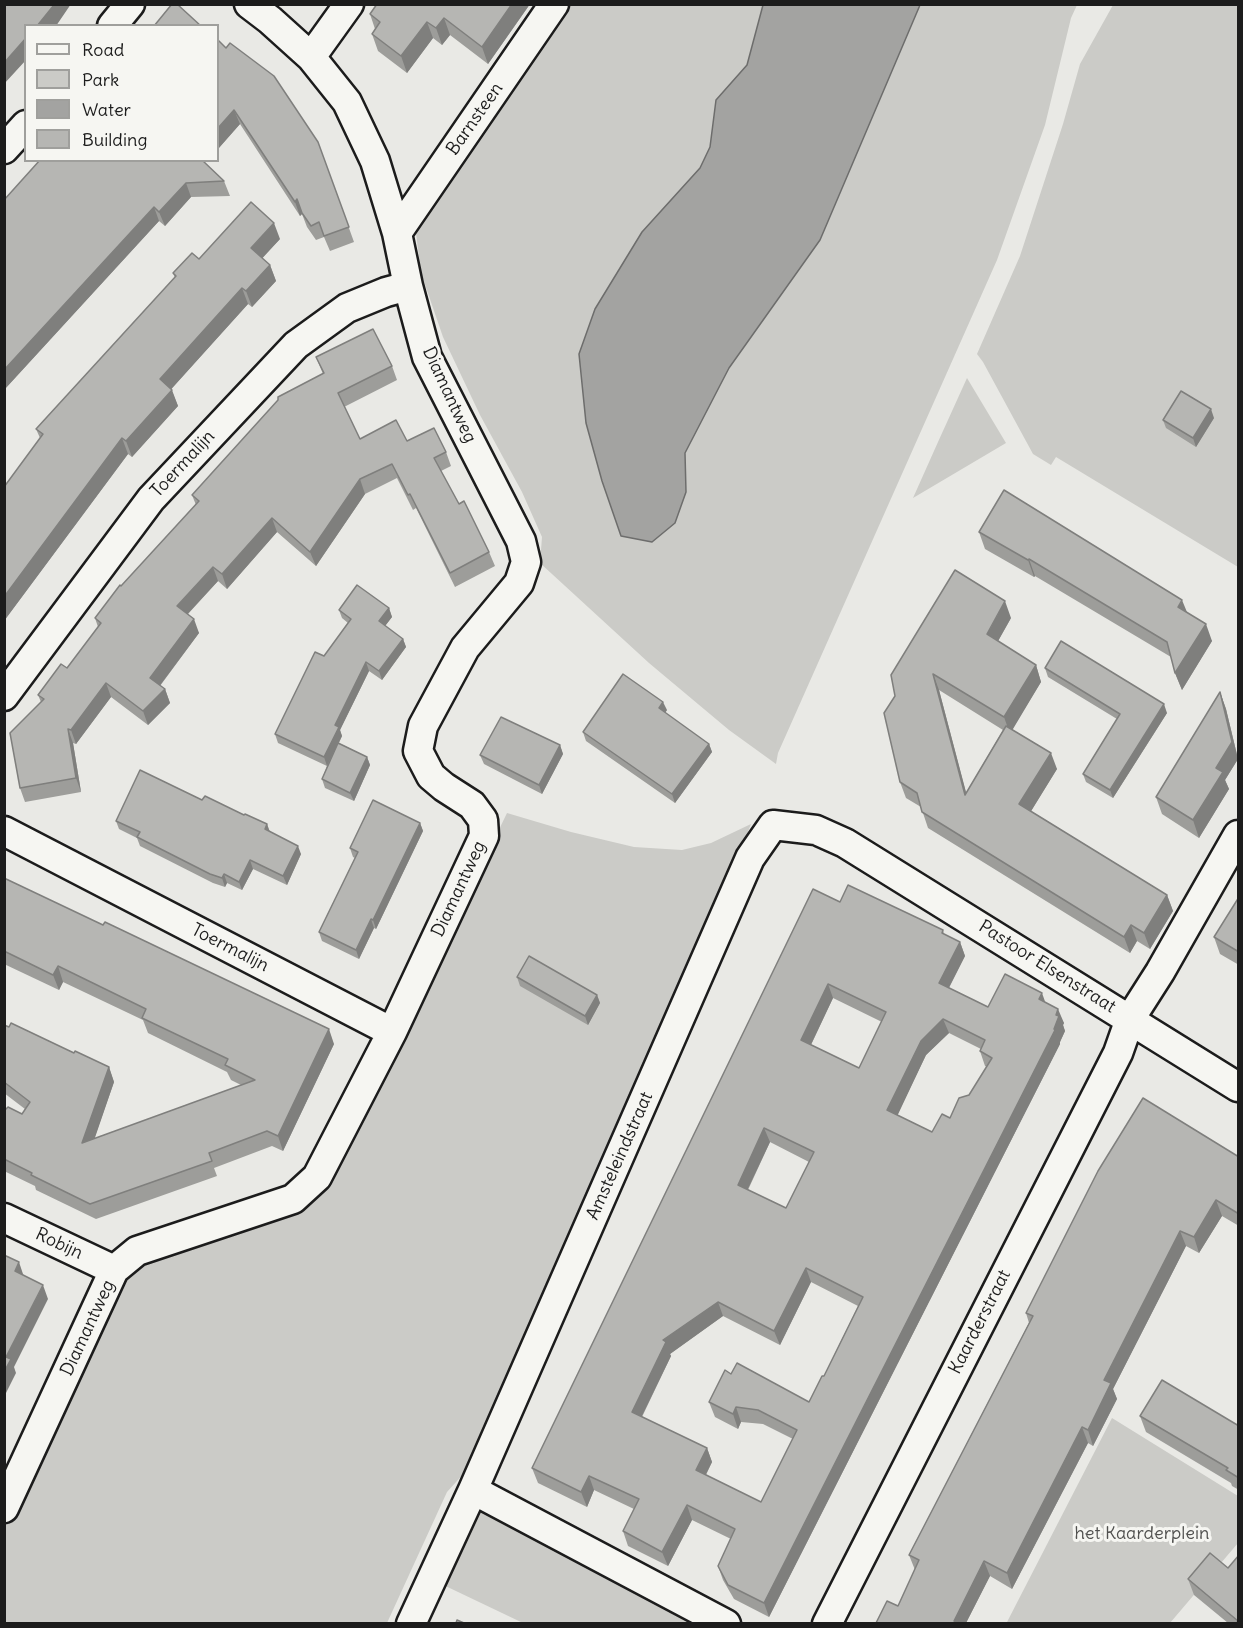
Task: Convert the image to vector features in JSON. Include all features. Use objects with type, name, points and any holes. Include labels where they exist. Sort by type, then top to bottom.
[{"type":"street","points":[[114,24],[130,4]]},
{"type":"street","name":"Diamantweg","points":[[4,1508],[114,1270],[136,1251],[293,1199],[317,1177],[392,1032],[484,836],[483,820],[472,805],[444,787],[432,776],[418,751],[423,726],[465,648],[519,583],[526,562],[521,540],[427,357],[397,233],[375,160],[347,102],[311,57],[249,4]]},
{"type":"street","points":[[311,57],[350,4]]},
{"type":"street","name":"Barnsteen","points":[[397,233],[554,4]]},
{"type":"street","points":[[4,149],[24,127]]},
{"type":"street","name":"Toermalijn","points":[[4,696],[151,499],[296,345],[347,308],[386,292],[408,286]]},
{"type":"street","name":"Pastoor Elsenstraat","points":[[773,825],[816,830],[845,843],[1130,1019],[1160,972],[1239,835]]},
{"type":"street","name":"Amsteleindstraat","points":[[411,1623],[473,1490],[750,858],[773,825]]},
{"type":"street","name":"Toermalijn","points":[[4,831],[392,1032]]},
{"type":"street","points":[[1130,1019],[1239,1088]]},
{"type":"street","name":"Kaarderstraat","points":[[827,1623],[1118,1053],[1130,1019]]},
{"type":"street","name":"Robijn","points":[[4,1218],[114,1270]]},
{"type":"street","points":[[473,1490],[726,1623]]},
{"type":"green space","points":[[560,5],[1077,5],[1071,18],[1045,125],[997,260],[778,753],[776,764],[729,730],[649,663],[540,563],[542,537],[522,492],[480,415],[443,337],[421,273],[416,233],[428,203]]},
{"type":"green space","points":[[1113,5],[1238,5],[1238,567],[1056,457],[1051,465],[1033,454],[977,354],[1020,256],[1080,64]]},
{"type":"green space","points":[[967,378],[1006,443],[913,498],[938,442]]},
{"type":"green space","points":[[507,813],[571,832],[634,847],[682,850],[711,843],[751,824],[704,943],[475,1461],[447,1492],[387,1623],[5,1623],[4,1529],[127,1273],[196,1242],[339,1160]]},
{"type":"green space","name":"het Kaarderplein","points":[[1112,1418],[1238,1496],[1238,1543],[1170,1623],[1006,1624]]},
{"type":"green space","points":[[481,1505],[721,1623],[523,1623],[435,1581]]},
{"type":"water","points":[[763,5],[920,5],[820,240],[729,368],[685,453],[686,492],[675,523],[652,542],[621,536],[602,481],[586,423],[579,354],[595,309],[642,232],[700,168],[710,147],[716,100],[747,65]]},
{"type":"building","points":[[4,4],[54,5],[39,24],[24,24],[24,40],[4,63]]},
{"type":"building","points":[[172,4],[177,4],[199,24],[156,24]]},
{"type":"building","points":[[377,4],[512,4],[482,47],[444,18],[436,28],[427,22],[401,56],[372,34],[380,22],[370,14]]},
{"type":"building","points":[[219,41],[226,48],[230,43],[274,76],[318,142],[349,227],[324,236],[319,222],[311,226],[302,213],[297,199],[295,202],[234,110],[219,127]]},
{"type":"building","points":[[38,162],[204,162],[224,181],[186,183],[159,212],[154,207],[4,370],[4,200]]},
{"type":"building","points":[[251,202],[274,223],[251,248],[270,265],[246,291],[242,288],[160,379],[172,390],[126,441],[122,438],[4,597],[4,487],[43,434],[36,429],[176,276],[173,273],[192,253],[199,259]]},
{"type":"building","points":[[373,329],[392,366],[338,393],[360,439],[396,420],[407,441],[434,428],[446,452],[434,458],[459,504],[464,501],[489,552],[450,573],[392,464],[360,479],[310,552],[272,518],[222,574],[213,567],[177,606],[194,619],[150,678],[165,689],[143,711],[106,683],[71,730],[68,729],[76,778],[20,788],[10,733],[44,699],[38,695],[61,664],[67,668],[101,623],[95,618],[120,585],[199,501],[192,495],[278,400],[278,397],[324,373],[316,357]]},
{"type":"building","points":[[1181,391],[1211,409],[1193,438],[1163,420]]},
{"type":"building","points":[[1004,490],[1182,600],[1178,607],[1206,624],[1175,673],[1167,642],[1029,559],[979,532]]},
{"type":"building","points":[[955,570],[1005,601],[987,634],[1036,665],[1004,717],[933,674],[965,795],[1006,726],[1051,753],[1019,804],[1167,895],[1144,933],[1131,925],[1124,937],[922,812],[917,793],[900,782],[884,713],[895,696],[891,675]]},
{"type":"building","points":[[357,585],[389,608],[379,621],[403,639],[379,671],[366,662],[335,725],[339,727],[324,757],[275,734],[315,652],[324,656],[351,619],[339,610]]},
{"type":"building","points":[[1061,641],[1164,704],[1110,790],[1083,774],[1120,714],[1045,668]]},
{"type":"building","points":[[623,674],[663,702],[659,708],[709,744],[672,794],[583,732]]},
{"type":"building","points":[[1220,692],[1232,742],[1216,768],[1223,772],[1193,820],[1156,797]]},
{"type":"building","points":[[501,717],[560,745],[539,785],[480,755]]},
{"type":"building","points":[[338,743],[367,757],[350,793],[322,779]]},
{"type":"building","points":[[140,770],[202,800],[205,796],[267,824],[265,829],[298,846],[283,876],[250,860],[239,882],[224,874],[222,878],[137,837],[140,832],[116,821]]},
{"type":"building","points":[[373,800],[420,823],[356,950],[319,932],[358,852],[350,848]]},
{"type":"building","points":[[4,878],[103,925],[105,922],[329,1029],[278,1136],[267,1131],[209,1153],[212,1161],[90,1204],[4,1159],[4,1111],[8,1107],[22,1114],[30,1102],[4,1082],[4,1025],[9,1027],[11,1023],[109,1067],[82,1143],[255,1080],[225,1065],[228,1059],[142,1018],[146,1009],[58,966],[53,975],[4,951]]},
{"type":"building","points":[[848,885],[943,930],[942,933],[960,942],[939,983],[988,1007],[1005,974],[1042,993],[1039,999],[1058,1009],[1056,1015],[1059,1016],[1055,1030],[764,1603],[728,1585],[718,1566],[735,1529],[687,1505],[662,1552],[623,1531],[639,1499],[589,1476],[581,1492],[532,1468],[813,889],[840,902]],"holes":[[[828,984],[886,1012],[859,1068],[801,1040]],[[943,1019],[985,1040],[980,1051],[992,1058],[969,1095],[959,1098],[950,1118],[942,1114],[932,1132],[887,1110],[921,1041]],[[764,1128],[814,1152],[786,1208],[738,1185]],[[806,1268],[863,1297],[809,1402],[737,1363],[731,1374],[725,1370],[709,1402],[733,1414],[736,1407],[758,1410],[797,1430],[761,1502],[696,1470],[707,1448],[632,1412],[666,1342],[663,1340],[718,1302],[774,1331]]]},
{"type":"building","points":[[1239,897],[1239,952],[1214,937]]},
{"type":"building","points":[[529,956],[597,995],[585,1016],[517,977]]},
{"type":"building","points":[[1143,1098],[1239,1157],[1239,1214],[1216,1200],[1194,1237],[1180,1231],[1104,1380],[1111,1383],[1088,1430],[1082,1427],[1007,1573],[984,1561],[954,1621],[959,1623],[876,1623],[887,1601],[898,1606],[919,1560],[909,1555],[1033,1316],[1026,1313],[1098,1171]]},
{"type":"building","points":[[4,1255],[19,1262],[15,1271],[43,1285],[6,1357],[11,1359],[4,1372]]},
{"type":"building","points":[[1162,1380],[1239,1426],[1239,1478],[1226,1470],[1228,1468],[1140,1416]]},
{"type":"building","points":[[1210,1553],[1228,1568],[1239,1555],[1239,1623],[1236,1623],[1238,1621],[1188,1579]]}]
